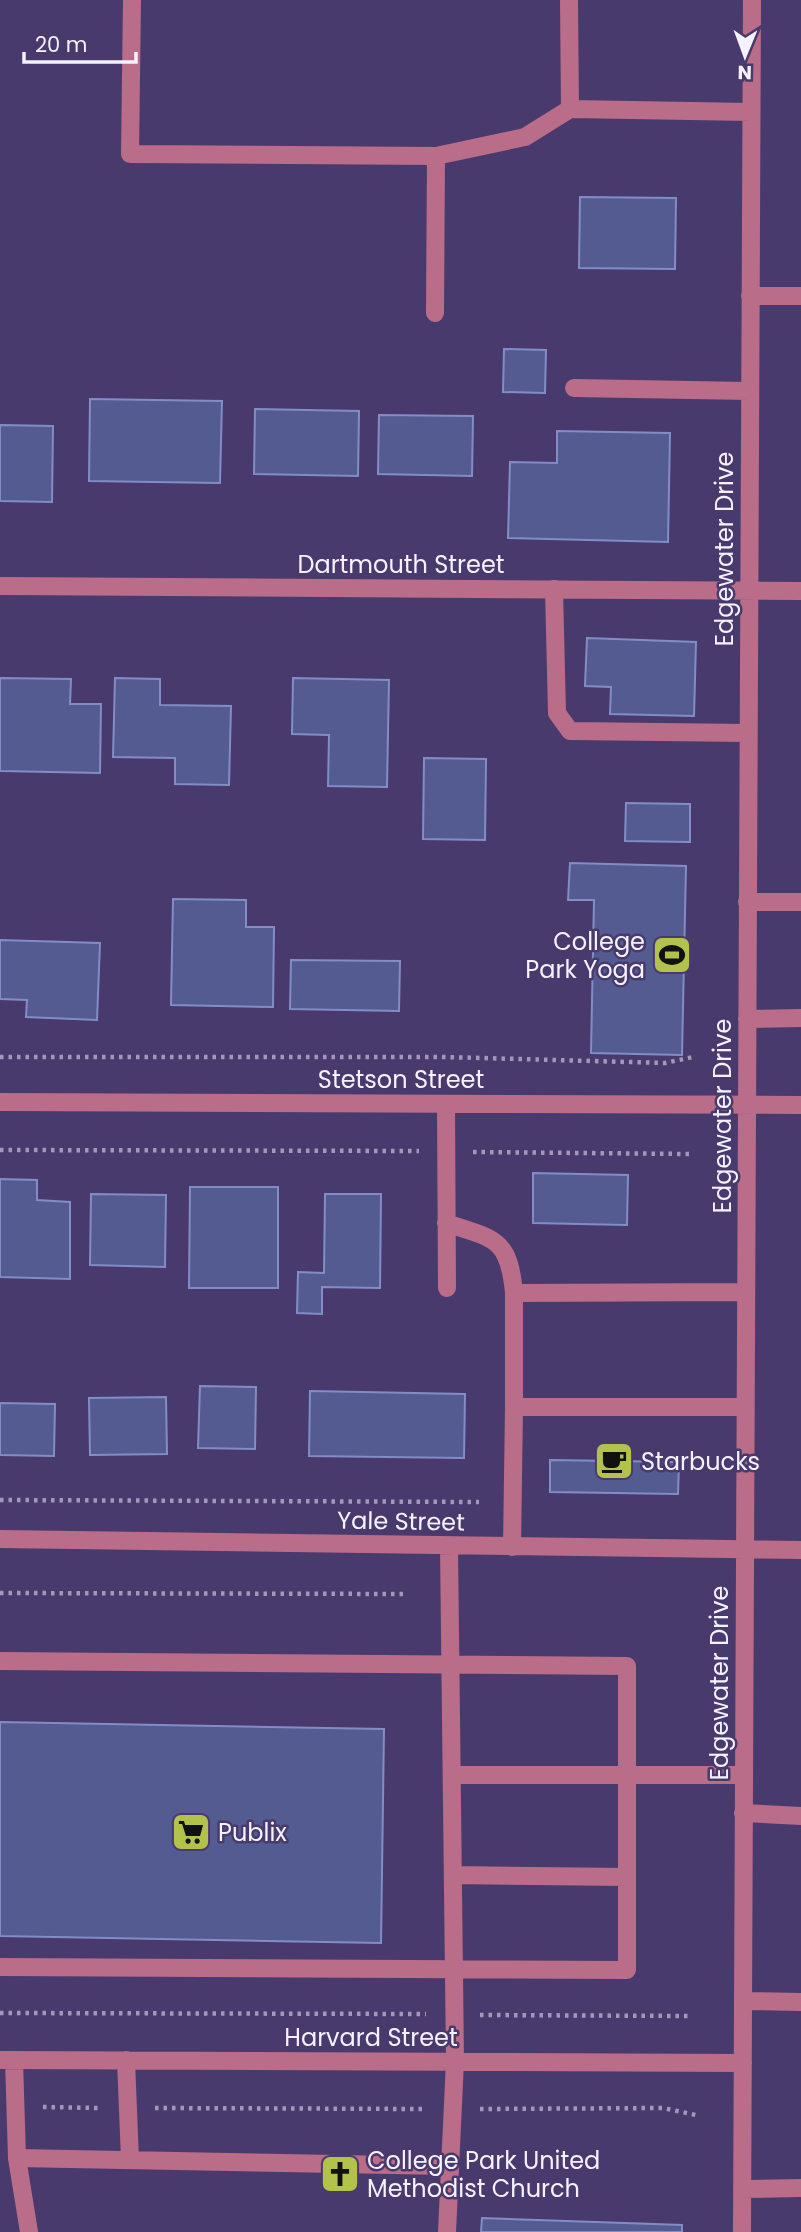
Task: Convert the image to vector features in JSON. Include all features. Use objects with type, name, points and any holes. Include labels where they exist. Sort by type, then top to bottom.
[{"type":"street","points":[[132,0],[130,154],[436,156],[525,136],[570,109],[751,113]]},
{"type":"street","points":[[569,0],[570,109]]},
{"type":"street","name":"Edgewater Drive","points":[[742,2232],[752,0]]},
{"type":"street","points":[[435,313],[436,156]]},
{"type":"street","points":[[750,296],[801,296]]},
{"type":"street","points":[[574,388],[749,391]]},
{"type":"street","name":"Dartmouth Street","points":[[0,586],[801,591]]},
{"type":"street","points":[[554,589],[557,713],[570,731],[748,733]]},
{"type":"street","points":[[747,902],[801,902]]},
{"type":"street","points":[[747,1018],[801,1018]]},
{"type":"street","name":"Stetson Street","points":[[0,1102],[801,1105]]},
{"type":"street","points":[[446,1104],[447,1288]]},
{"type":"street","points":[[446,1223],[493,1238],[511,1261],[514,1293],[512,1547]]},
{"type":"street","points":[[514,1293],[746,1292]]},
{"type":"street","points":[[514,1407],[745,1407]]},
{"type":"street","name":"Yale Street","points":[[0,1539],[801,1550]]},
{"type":"street","points":[[447,2232],[448,2166],[455,2062],[449,1547]]},
{"type":"street","points":[[0,1661],[449,1662],[626,1666],[627,1970],[0,1967]]},
{"type":"street","points":[[452,1775],[743,1775]]},
{"type":"street","points":[[743,1813],[801,1816]]},
{"type":"street","points":[[453,1875],[627,1877]]},
{"type":"street","points":[[743,2001],[801,2001]]},
{"type":"street","points":[[7,2060],[16,2106],[17,2158],[29,2232]]},
{"type":"street","name":"Harvard Street","points":[[7,2060],[743,2063]]},
{"type":"street","points":[[126,2060],[130,2160]]},
{"type":"street","points":[[17,2158],[448,2166]]},
{"type":"street","points":[[742,2189],[801,2188]]},
{"type":"path","points":[[0,1057],[458,1058],[664,1063],[693,1057]]},
{"type":"path","points":[[0,1150],[690,1154]]},
{"type":"path","points":[[0,1500],[479,1502]]},
{"type":"path","points":[[0,1593],[407,1594]]},
{"type":"path","points":[[0,2013],[689,2016]]},
{"type":"path","points":[[16,2106],[663,2108],[696,2115]]},
{"type":"building","points":[[580,197],[676,198],[675,269],[579,268]]},
{"type":"building","points":[[504,349],[546,350],[545,393],[503,392]]},
{"type":"building","points":[[90,399],[222,401],[220,483],[89,481]]},
{"type":"building","points":[[255,409],[359,411],[358,476],[254,474]]},
{"type":"building","points":[[379,415],[473,416],[472,476],[378,474]]},
{"type":"building","points":[[0,425],[53,426],[52,502],[0,501]]},
{"type":"building","points":[[557,431],[670,433],[668,542],[508,538],[510,462],[557,463]]},
{"type":"building","points":[[587,638],[696,642],[694,716],[610,714],[611,687],[585,686]]},
{"type":"building","points":[[0,678],[71,679],[70,704],[101,704],[100,773],[0,771]]},
{"type":"building","points":[[115,678],[160,679],[160,705],[231,706],[229,785],[175,784],[175,758],[113,757]]},
{"type":"building","points":[[293,678],[389,680],[387,787],[328,786],[329,735],[292,734]]},
{"type":"building","points":[[424,758],[486,759],[485,840],[423,839]]},
{"type":"building","points":[[626,803],[690,804],[690,842],[625,841]]},
{"type":"building","points":[[570,863],[686,866],[682,1055],[591,1053],[594,900],[568,900]]},
{"type":"building","points":[[173,899],[246,900],[246,927],[274,927],[273,1007],[171,1005]]},
{"type":"building","points":[[0,940],[100,943],[97,1020],[26,1017],[27,1000],[0,999]]},
{"type":"building","points":[[291,960],[400,961],[399,1011],[290,1009]]},
{"type":"building","points":[[533,1173],[628,1175],[627,1225],[533,1223]]},
{"type":"building","points":[[0,1179],[37,1180],[37,1200],[70,1202],[70,1279],[0,1277]]},
{"type":"building","points":[[190,1187],[278,1187],[278,1288],[189,1288]]},
{"type":"building","points":[[91,1194],[166,1195],[165,1267],[90,1265]]},
{"type":"building","points":[[325,1194],[381,1194],[380,1288],[322,1287],[322,1314],[297,1313],[298,1272],[324,1273]]},
{"type":"building","points":[[200,1386],[256,1387],[255,1449],[198,1448]]},
{"type":"building","points":[[310,1391],[465,1394],[464,1458],[309,1456]]},
{"type":"building","points":[[166,1397],[167,1454],[90,1455],[89,1398]]},
{"type":"building","points":[[0,1403],[55,1404],[54,1456],[0,1455]]},
{"type":"building","points":[[550,1460],[679,1462],[678,1494],[550,1492]]},
{"type":"building","name":"Publix","points":[[0,1722],[384,1729],[381,1943],[0,1936]]},
{"type":"building","points":[[482,2218],[682,2225],[682,2232],[481,2232]]},
{"type":"place","name":"College Park Yoga","points":[[672,955]]},
{"type":"place","name":"Starbucks","points":[[614,1461]]},
{"type":"place","name":"Publix","points":[[191,1832]]},
{"type":"place","name":"College Park United Methodist Church","points":[[340,2174]]}]
